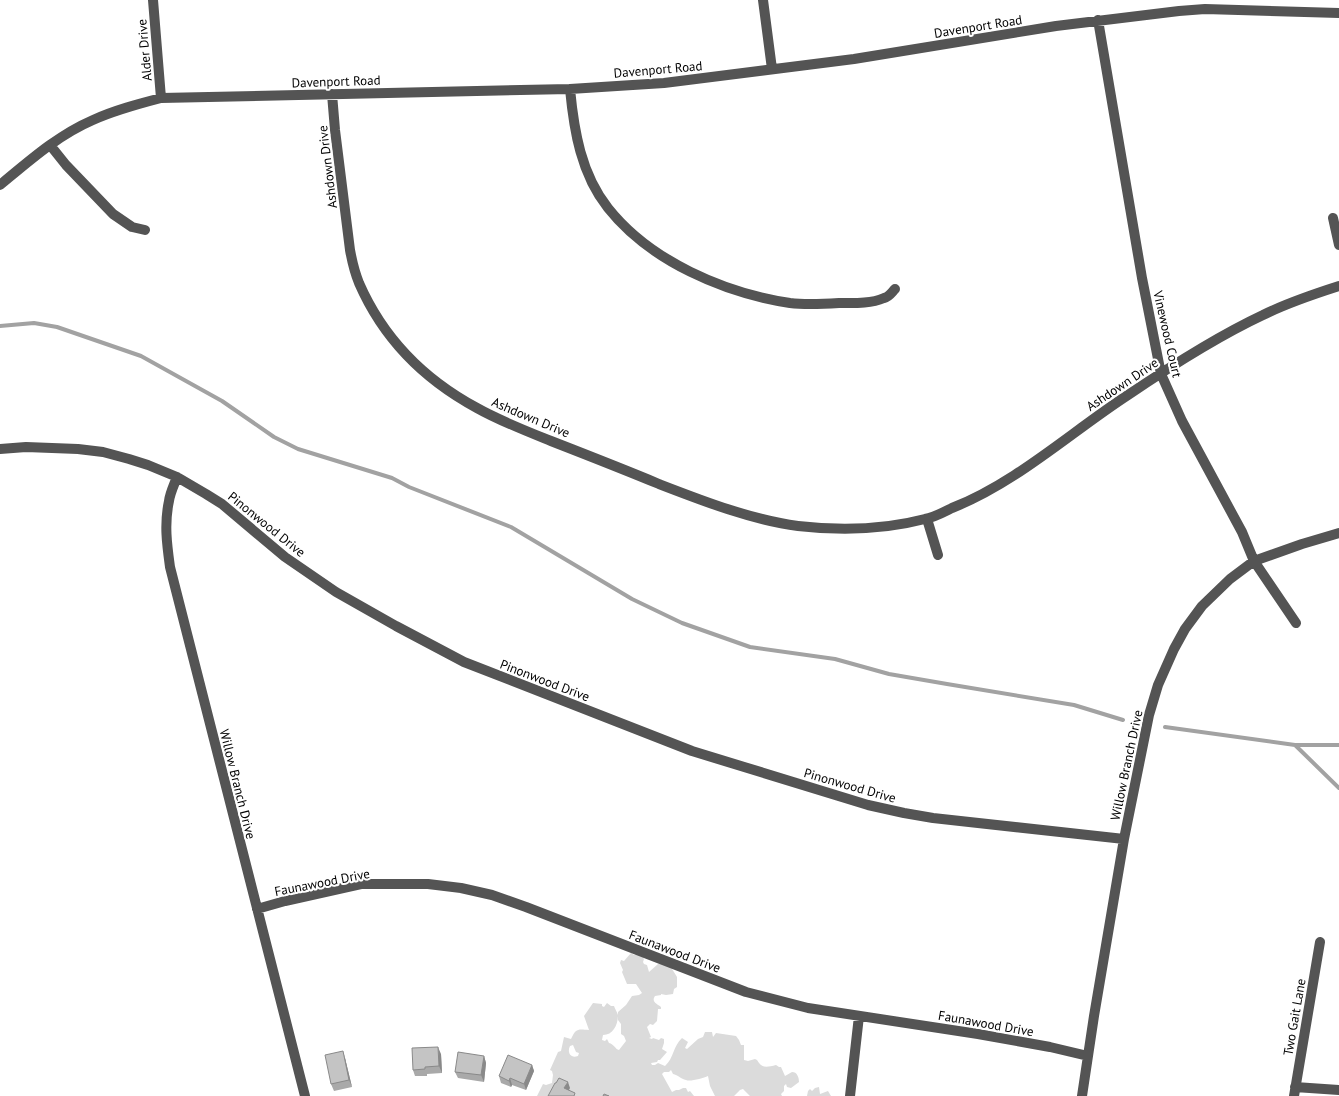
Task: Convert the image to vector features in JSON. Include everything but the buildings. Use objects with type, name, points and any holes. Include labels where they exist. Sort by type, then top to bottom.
[{"type":"street","name":"Alder Drive","points":[[152,0],[161,98]]},
{"type":"street","points":[[763,0],[772,69]]},
{"type":"street","name":"Davenport Road","points":[[0,185],[50,145],[94,120],[127,107],[161,98],[570,89],[664,83],[854,59],[1098,20],[1235,5],[1339,13]]},
{"type":"street","name":"Vinewood Court","points":[[1098,20],[1143,286],[1161,374],[1182,421],[1242,532],[1254,561],[1296,623]]},
{"type":"street","points":[[570,89],[573,119],[578,144],[585,167],[594,188],[624,227],[667,259],[723,286],[762,297],[791,303],[811,304],[866,302],[884,298],[890,295],[895,289]]},
{"type":"street","name":"Ashdown Drive","points":[[332,94],[350,250],[359,282],[374,313],[395,342],[415,364],[444,387],[477,408],[520,428],[715,505],[752,516],[796,526],[843,530],[872,529],[927,519],[970,501],[1012,477],[1126,396],[1202,347],[1264,314],[1339,286]]},
{"type":"street","points":[[50,145],[66,165],[113,214],[132,227],[145,230]]},
{"type":"street","points":[[1333,218],[1339,245]]},
{"type":"street","name":"Pinonwood Drive","points":[[0,449],[78,449],[103,452],[129,458],[177,477],[222,504],[285,557],[336,592],[445,653],[489,673],[692,751],[868,805],[904,813],[933,818],[1124,839]]},
{"type":"street","name":"Willow Branch Drive","points":[[177,477],[169,500],[166,519],[166,540],[170,567],[305,1096]]},
{"type":"street","points":[[927,519],[938,555]]},
{"type":"street","name":"Willow Branch Drive","points":[[1082,1096],[1124,839],[1149,715],[1158,685],[1174,649],[1185,629],[1202,606],[1230,578],[1254,561],[1339,533]]},
{"type":"street","name":"Faunawood Drive","points":[[257,909],[361,884],[428,884],[461,888],[492,895],[526,907],[746,992],[808,1008],[978,1034],[1050,1047],[1088,1056]]},
{"type":"street","name":"Two Gait Lane","points":[[1295,1091],[1320,942]]},
{"type":"street","points":[[850,1096],[859,1016]]},
{"type":"street","points":[[1295,1091],[1339,1090]]},
{"type":"shaded area","points":[[631,953],[642,956],[644,959],[643,962],[647,965],[649,972],[658,964],[669,964],[677,977],[677,987],[674,989],[673,994],[661,994],[655,996],[654,1001],[661,1007],[661,1009],[658,1009],[657,1021],[653,1025],[650,1024],[647,1027],[651,1037],[649,1038],[659,1040],[661,1038],[664,1039],[662,1049],[667,1052],[660,1060],[651,1063],[652,1065],[658,1063],[665,1066],[682,1038],[688,1042],[685,1048],[687,1049],[698,1039],[703,1037],[705,1032],[712,1032],[713,1037],[716,1033],[736,1036],[741,1045],[744,1045],[744,1060],[748,1061],[755,1059],[761,1065],[767,1067],[776,1065],[781,1067],[785,1076],[794,1072],[798,1077],[799,1082],[791,1088],[787,1087],[786,1084],[784,1086],[784,1091],[781,1094],[782,1096],[750,1096],[743,1089],[734,1096],[715,1096],[710,1086],[708,1076],[697,1080],[688,1080],[673,1074],[671,1070],[662,1074],[672,1092],[686,1088],[688,1092],[690,1091],[694,1096],[537,1096],[543,1084],[546,1085],[552,1083],[553,1075],[552,1071],[550,1070],[558,1052],[561,1051],[564,1037],[571,1039],[574,1033],[578,1030],[589,1030],[584,1016],[593,1003],[602,1004],[604,1007],[607,1003],[614,1006],[618,1015],[618,1012],[626,1005],[632,996],[642,993],[636,984],[627,984],[622,972],[623,970],[620,963],[621,960],[624,961]],"holes":[[[618,1015],[618,1020],[621,1024],[621,1034],[624,1036],[626,1041],[619,1050],[609,1043],[607,1039],[605,1041],[602,1040],[603,1035],[607,1035],[614,1029]],[[573,1045],[576,1052],[579,1053],[578,1056],[571,1056],[569,1053],[570,1046]]]},
{"type":"shaded area","points":[[819,1087],[820,1094],[828,1091],[831,1096],[807,1096],[810,1089],[812,1091]]},
{"type":"waterway","points":[[0,326],[34,323],[57,327],[141,356],[222,401],[274,437],[298,449],[392,478],[409,487],[511,527],[632,599],[682,623],[750,647],[835,659],[889,674],[1074,705],[1123,720]]},
{"type":"waterway","points":[[1165,727],[1295,745],[1339,745]]},
{"type":"waterway","points":[[1295,745],[1339,788]]}]
